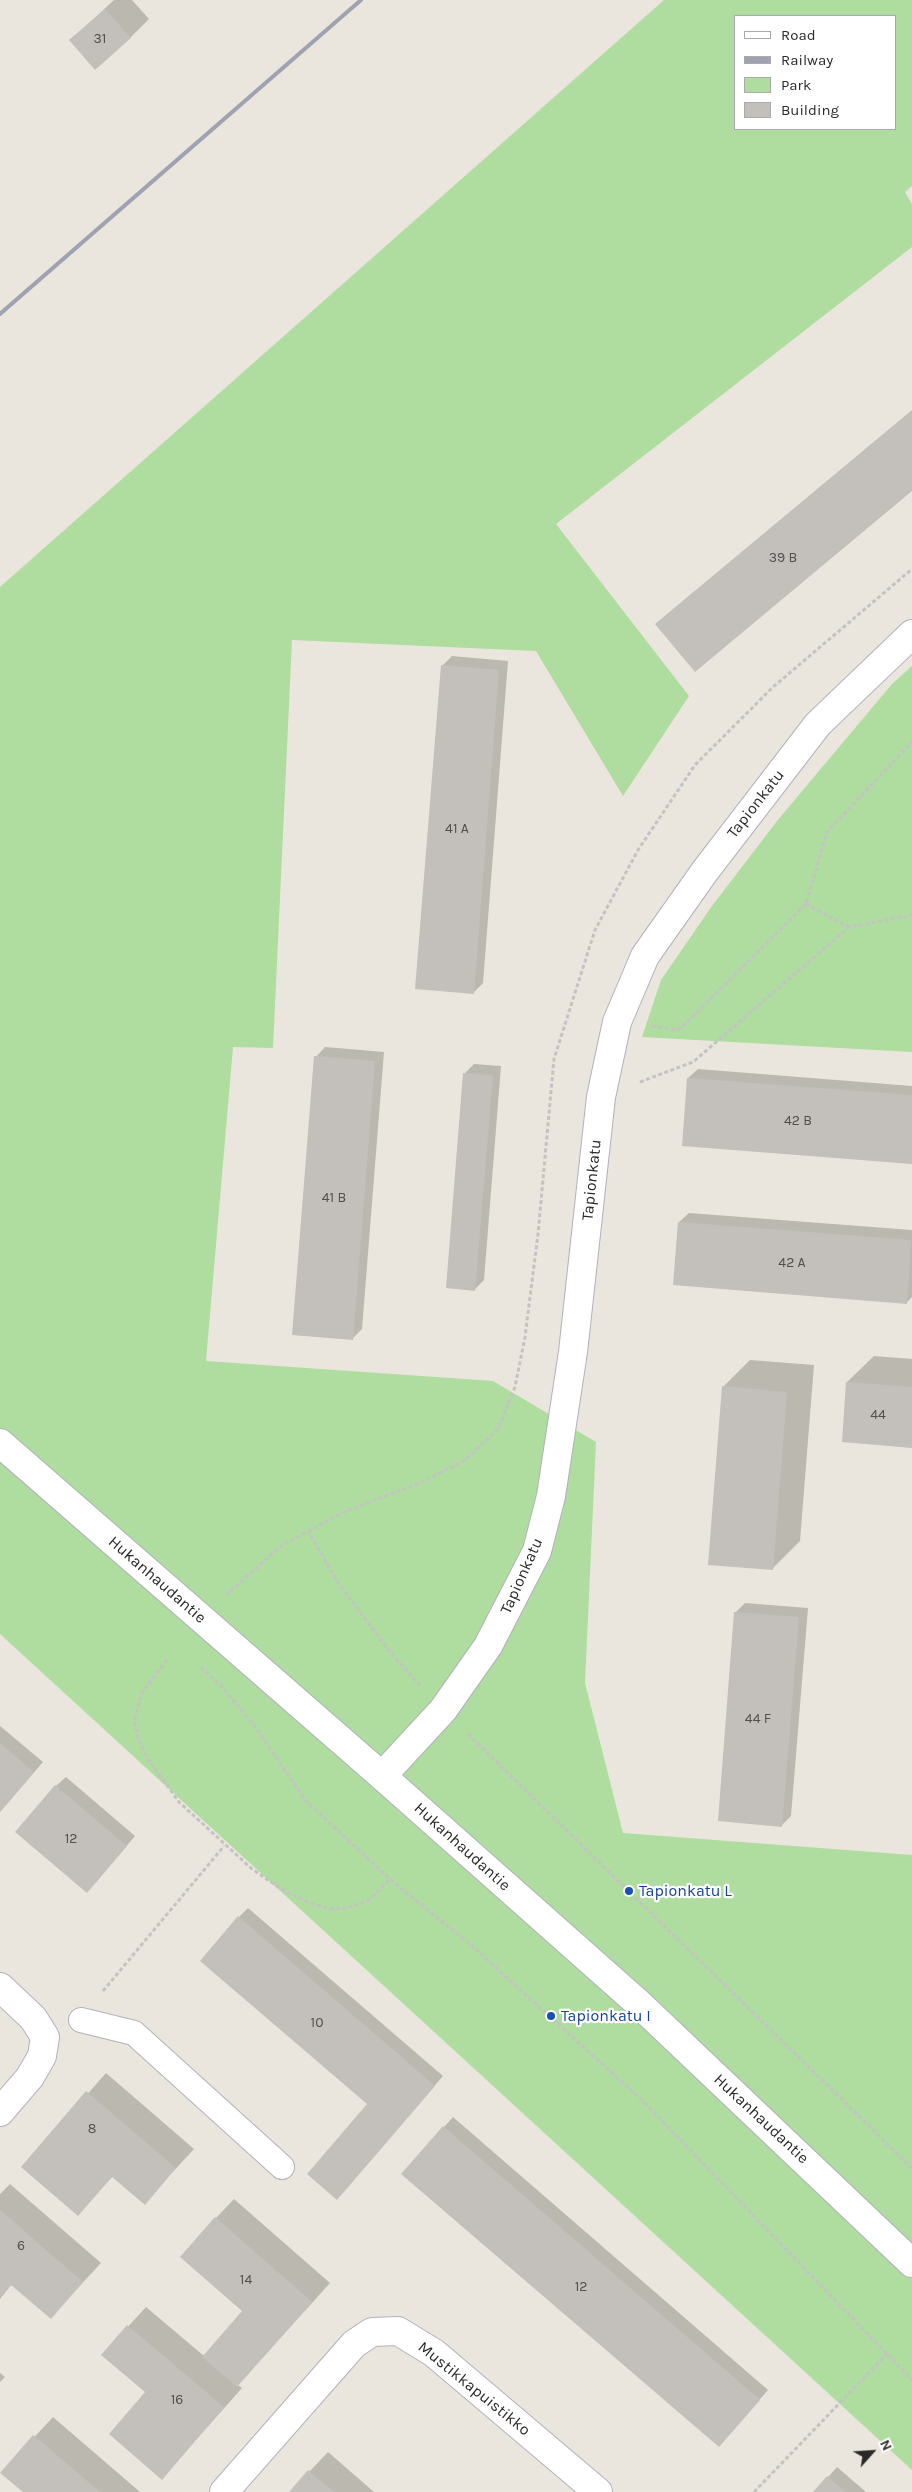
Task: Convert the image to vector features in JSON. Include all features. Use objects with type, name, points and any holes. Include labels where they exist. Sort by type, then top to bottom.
[{"type":"street","name":"Tapionkatu","points":[[382,1776],[443,1710],[488,1646],[537,1551],[551,1496],[572,1360],[601,1097],[617,1022],[646,956],[762,795],[818,724],[912,634]]},
{"type":"street","name":"Hukanhaudantie","points":[[0,1443],[382,1776],[637,2002],[912,2263]]},
{"type":"street","points":[[0,1987],[33,2018],[45,2037],[42,2056],[34,2070],[0,2112]]},
{"type":"street","name":"Mustikkapuistikko","points":[[224,2492],[354,2344],[372,2332],[398,2331],[434,2353],[598,2492]]},
{"type":"lane","points":[[81,2020],[134,2033],[282,2167]]},
{"type":"path","points":[[617,1022],[679,1030],[806,904],[827,832],[912,742]]},
{"type":"path","points":[[806,904],[849,927]]},
{"type":"path","points":[[601,1097],[693,1062],[849,927],[912,915]]},
{"type":"path","points":[[308,1530],[337,1581],[390,1652],[443,1710],[912,2168]]},
{"type":"path","points":[[167,1660],[143,1691],[134,1720],[139,1741],[148,1759],[179,1802],[224,1846],[281,1889],[310,1903],[330,1909],[348,1908],[369,1900],[390,1879]]},
{"type":"path","points":[[254,1725],[306,1801],[390,1879],[472,1946],[643,2101],[912,2380]]},
{"type":"path","points":[[81,2020],[224,1846]]},
{"type":"path","points":[[754,2492],[887,2354]]},
{"type":"green space","points":[[664,0],[912,0],[912,186],[905,192],[912,204],[912,247],[556,524],[689,696],[623,796],[536,651],[292,640],[273,1048],[233,1047],[206,1361],[493,1381],[596,1442],[585,1683],[623,1833],[912,1855],[912,2470],[0,1634],[0,587]]},
{"type":"green space","points":[[912,666],[912,1052],[642,1037],[661,980],[712,906],[777,821],[892,684]]},
{"type":"building","points":[[105,9],[131,38],[95,70],[69,40]]},
{"type":"building","points":[[912,410],[912,491],[695,672],[655,624]]},
{"type":"building","points":[[441,665],[499,670],[474,994],[415,989]]},
{"type":"building","points":[[314,1056],[375,1061],[353,1340],[292,1335]]},
{"type":"building","points":[[463,1073],[493,1075],[475,1291],[446,1288]]},
{"type":"building","points":[[687,1078],[912,1095],[912,1164],[682,1146]]},
{"type":"building","points":[[678,1222],[911,1240],[907,1304],[673,1285]]},
{"type":"building","points":[[846,1382],[912,1387],[912,1448],[842,1442]]},
{"type":"building","points":[[722,1386],[787,1392],[773,1570],[708,1565]]},
{"type":"building","points":[[734,1612],[799,1617],[782,1827],[718,1821]]},
{"type":"building","points":[[0,1743],[34,1772],[0,1812]]},
{"type":"building","points":[[55,1785],[127,1846],[87,1893],[15,1832]]},
{"type":"building","points":[[238,1916],[435,2086],[337,2200],[307,2174],[367,2104],[200,1961]]},
{"type":"building","points":[[86,2091],[176,2168],[145,2205],[112,2177],[78,2216],[21,2167]]},
{"type":"building","points":[[443,2126],[760,2400],[719,2447],[401,2174]]},
{"type":"building","points":[[0,2210],[83,2282],[51,2319],[11,2285],[0,2297]]},
{"type":"building","points":[[215,2217],[312,2302],[237,2387],[202,2357],[242,2311],[180,2257]]},
{"type":"building","points":[[127,2325],[224,2407],[162,2480],[109,2434],[145,2392],[101,2355]]},
{"type":"building","points":[[33,2435],[100,2492],[23,2492],[0,2473]]},
{"type":"building","points":[[308,2470],[334,2492],[289,2492]]},
{"type":"building","points":[[827,2476],[845,2492],[813,2492]]},
{"type":"railway","points":[[0,314],[361,0]]},
{"type":"place","name":"Tapionkatu L","points":[[629,1891]]},
{"type":"place","name":"Tapionkatu I","points":[[551,2016]]}]
